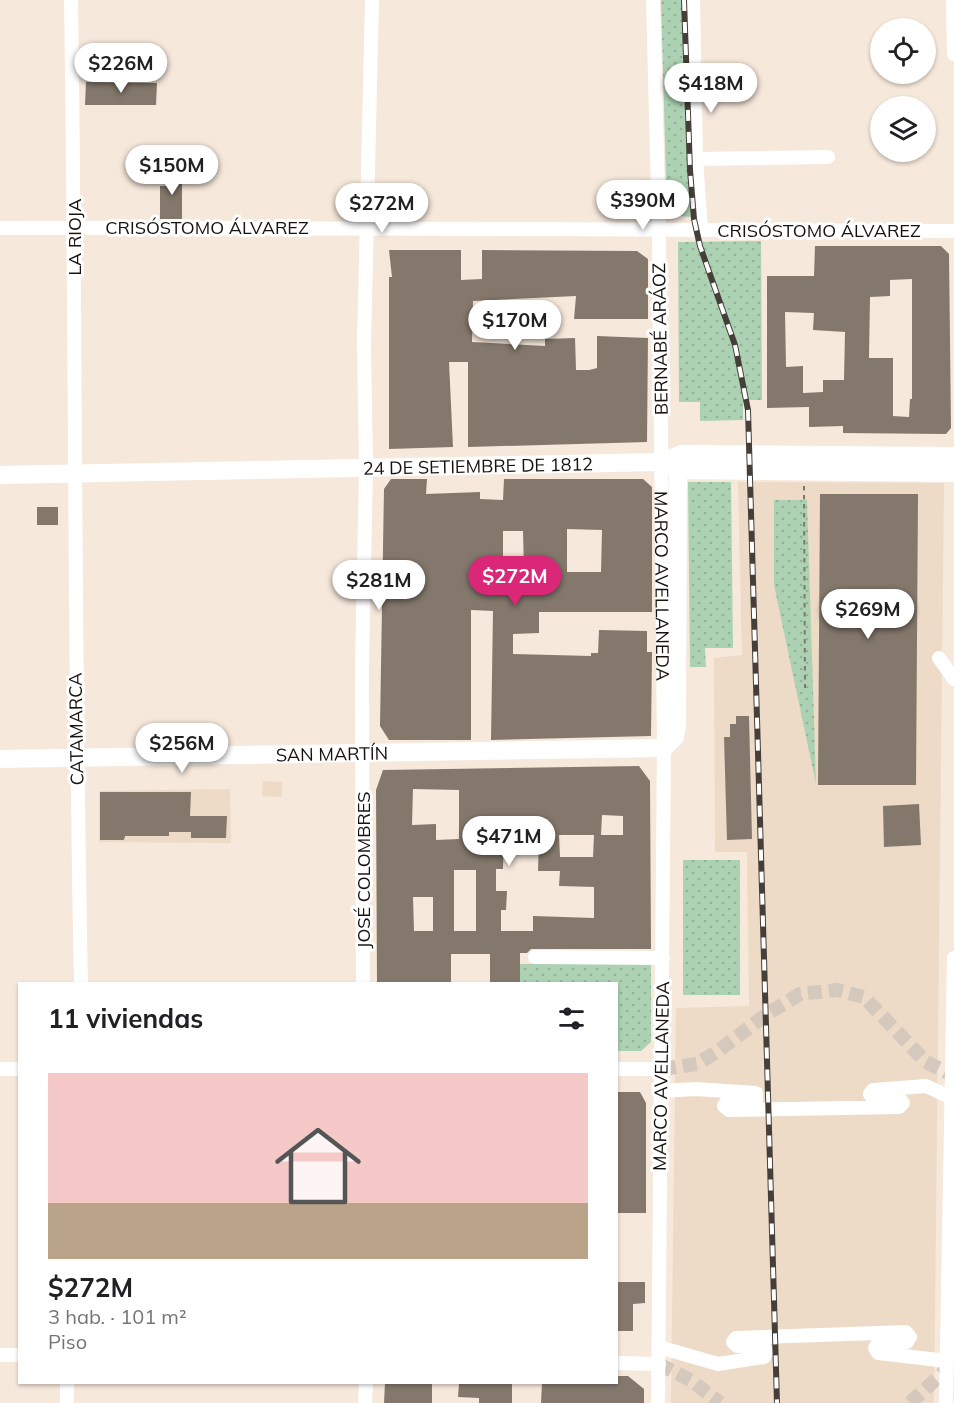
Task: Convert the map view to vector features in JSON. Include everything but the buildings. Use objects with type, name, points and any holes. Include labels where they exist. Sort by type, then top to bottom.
[{"type":"main road","name":"24 DE SETIEMBRE DE 1812","points":[[670,466],[681,454],[954,456]]},
{"type":"main road","name":"24 DE SETIEMBRE DE 1812","points":[[0,475],[366,468],[670,466],[954,473]]},
{"type":"main road","name":"MARCO AVELLANEDA","points":[[664,748],[675,737],[677,726],[670,466]]},
{"type":"main road","name":"SAN MARTÍN","points":[[0,759],[664,748]]},
{"type":"street","name":"LA RIOJA","points":[[71,0],[75,473]]},
{"type":"street","name":"JOSÉ COLOMBRES","points":[[363,982],[366,468],[364,344],[372,0]]},
{"type":"street","name":"BERNABÉ ARÁOZ","points":[[653,0],[659,231],[670,466]]},
{"type":"street","points":[[693,0],[696,159],[701,230]]},
{"type":"street","points":[[953,0],[954,54]]},
{"type":"street","points":[[696,159],[828,157]]},
{"type":"street","name":"CRISÓSTOMO ÁLVAREZ","points":[[0,228],[366,227],[659,231],[954,231]]},
{"type":"street","name":"CATAMARCA","points":[[75,473],[76,758],[81,982]]},
{"type":"street","points":[[939,658],[954,679]]},
{"type":"street","name":"MARCO AVELLANEDA","points":[[658,1403],[664,748]]},
{"type":"street","points":[[535,957],[663,958]]},
{"type":"street","points":[[946,1403],[949,1367],[950,1097],[953,1075],[954,958]]},
{"type":"street","points":[[0,1069],[18,1069]]},
{"type":"street","points":[[618,1069],[662,1069]]},
{"type":"street","points":[[661,1091],[696,1089],[756,1093],[756,1101],[728,1101],[724,1106],[729,1110],[899,1107],[903,1103],[899,1098],[872,1097],[870,1094],[873,1090],[926,1086],[950,1097]]},
{"type":"street","points":[[659,1347],[718,1364],[764,1357],[766,1352],[764,1346],[736,1346],[733,1342],[736,1338],[906,1332],[910,1337],[907,1342],[878,1343],[875,1348],[878,1353],[949,1367]]},
{"type":"street","points":[[0,1355],[18,1355]]},
{"type":"street","points":[[618,1363],[659,1364]]},
{"type":"street","points":[[66,1403],[67,1384]]},
{"type":"street","points":[[365,1403],[366,1384]]},
{"type":"path","points":[[804,499],[805,688]]},
{"type":"shaded area","points":[[738,482],[944,483],[934,1403],[671,1403],[676,1008],[749,1006],[747,852],[715,852],[714,658],[742,655]]},
{"type":"shaded area","points":[[263,781],[282,782],[282,797],[262,796]]},
{"type":"shaded area","points":[[230,789],[231,843],[99,842],[99,791]]},
{"type":"green space","points":[[661,0],[682,0],[691,217],[667,215]]},
{"type":"green space","points":[[761,241],[762,400],[743,400],[743,420],[700,421],[700,402],[679,402],[678,242]]},
{"type":"green space","points":[[688,482],[731,482],[733,648],[705,648],[706,667],[690,667]]},
{"type":"green space","points":[[774,500],[807,500],[816,784],[774,585]]},
{"type":"green space","points":[[683,860],[740,860],[740,995],[683,995]]},
{"type":"green space","points":[[651,963],[651,1042],[641,1051],[618,1051],[618,982],[520,982],[520,964]]},
{"type":"tunnel","points":[[662,1069],[697,1064],[767,1014],[800,994],[837,990],[864,997],[926,1062],[952,1075]]},
{"type":"tunnel","points":[[659,1364],[692,1381],[720,1403]]},
{"type":"tunnel","points":[[910,1403],[947,1369]]},
{"type":"railway","points":[[684,0],[694,219],[700,246],[735,345],[748,410],[777,1403]]}]
